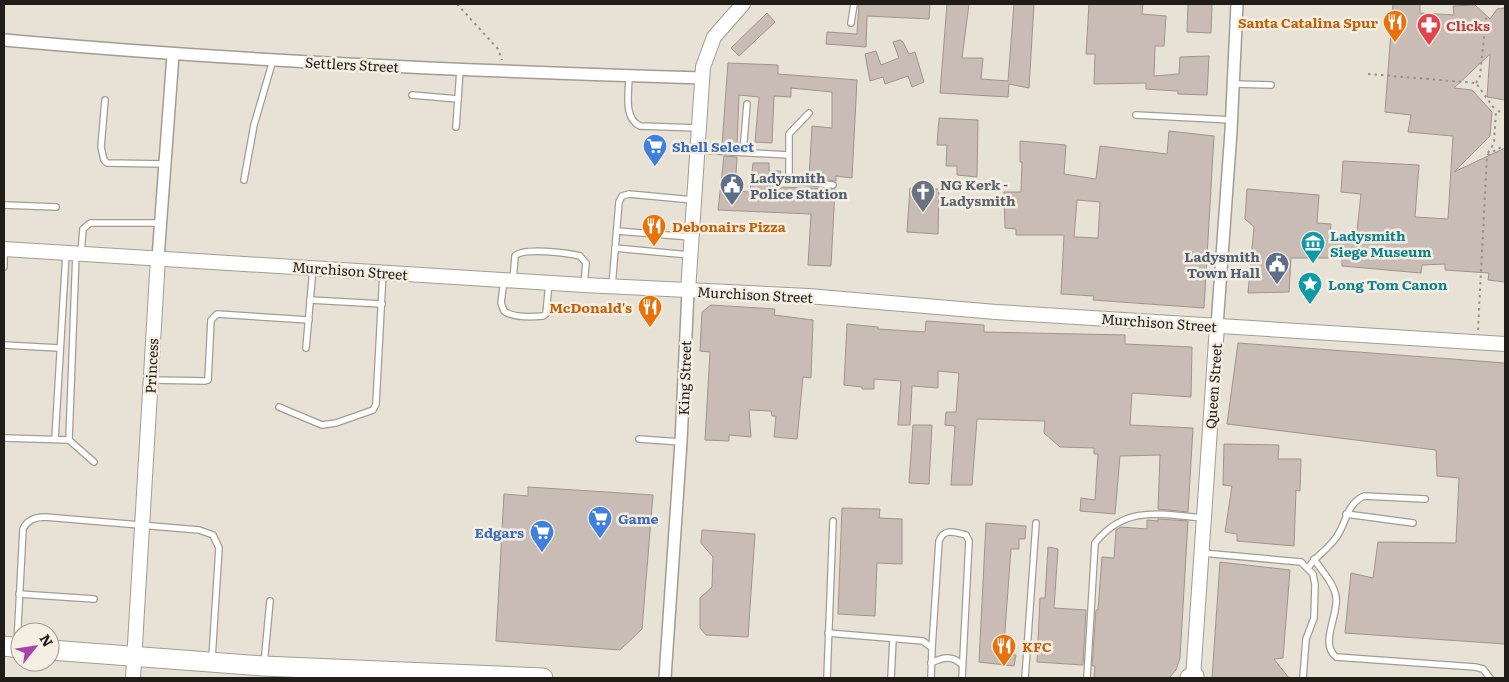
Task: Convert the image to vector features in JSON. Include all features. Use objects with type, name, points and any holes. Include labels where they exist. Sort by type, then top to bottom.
[{"type":"highway","points":[[60,651],[212,660],[264,666],[543,678]]},
{"type":"street","name":"King Street","points":[[665,678],[681,442],[692,200],[702,78],[706,54],[714,38],[743,4]]},
{"type":"street","name":"Queen Street","points":[[1192,678],[1232,120],[1237,4]]},
{"type":"street","name":"Settlers Street","points":[[4,40],[174,55],[460,70],[702,78]]},
{"type":"street","name":"Princess","points":[[133,678],[160,223],[174,55]]},
{"type":"street","name":"Murchison Street","points":[[4,249],[584,285],[808,296],[996,312],[1505,344]]},
{"type":"lane","points":[[851,23],[854,4]]},
{"type":"lane","points":[[244,180],[254,125],[273,60]]},
{"type":"lane","points":[[456,128],[460,70]]},
{"type":"lane","points":[[630,76],[630,114],[635,123],[640,126],[698,128]]},
{"type":"lane","points":[[1233,84],[1271,85]]},
{"type":"lane","points":[[412,95],[458,99]]},
{"type":"lane","points":[[105,100],[101,147],[104,160],[106,162],[165,164]]},
{"type":"lane","points":[[743,152],[747,104]]},
{"type":"lane","points":[[809,113],[789,134],[788,170],[792,180],[833,184]]},
{"type":"lane","points":[[1136,115],[1232,120]]},
{"type":"lane","points":[[696,150],[788,155]]},
{"type":"lane","points":[[612,286],[620,202],[626,194],[692,200]]},
{"type":"lane","points":[[4,205],[56,207]]},
{"type":"lane","points":[[55,440],[60,348],[74,253],[83,229],[90,223],[160,223]]},
{"type":"lane","points":[[617,231],[690,237]]},
{"type":"lane","points":[[616,248],[690,255]]},
{"type":"lane","points":[[4,249],[4,268]]},
{"type":"lane","points":[[548,282],[546,314],[543,316],[508,314],[504,311],[501,303],[515,256],[522,251],[580,256],[586,263],[584,285]]},
{"type":"lane","points":[[69,440],[74,253]]},
{"type":"lane","points":[[306,348],[313,268]]},
{"type":"lane","points":[[278,407],[322,425],[336,423],[373,410],[376,404],[383,272]]},
{"type":"lane","points":[[310,300],[382,304]]},
{"type":"lane","points":[[151,380],[203,382],[208,380],[211,320],[217,314],[309,320]]},
{"type":"lane","points":[[4,345],[60,348]]},
{"type":"lane","points":[[4,438],[69,440],[94,462]]},
{"type":"lane","points":[[639,439],[681,442]]},
{"type":"lane","points":[[1308,568],[1314,559],[1335,539],[1346,514],[1356,500],[1364,496],[1425,499]]},
{"type":"lane","points":[[1087,678],[1095,543],[1112,525],[1140,514],[1204,518]]},
{"type":"lane","points":[[1346,514],[1413,522]]},
{"type":"lane","points":[[16,622],[22,535],[23,529],[29,521],[45,517],[206,531],[218,541],[219,548],[212,660]]},
{"type":"lane","points":[[827,678],[833,520]]},
{"type":"lane","points":[[1025,678],[1036,523]]},
{"type":"lane","points":[[931,678],[939,542],[944,533],[948,531],[966,535],[969,541],[962,678]]},
{"type":"lane","points":[[1202,553],[1301,562],[1308,568],[1315,585],[1314,618],[1306,639],[1303,678]]},
{"type":"lane","points":[[1314,559],[1336,595],[1337,610],[1329,639],[1330,648],[1336,657],[1475,667],[1483,669],[1490,678]]},
{"type":"lane","points":[[19,594],[94,599]]},
{"type":"lane","points":[[264,666],[270,601]]},
{"type":"lane","points":[[828,633],[918,640],[932,648]]},
{"type":"lane","points":[[891,678],[893,639]]},
{"type":"lane","points":[[931,663],[940,659],[953,658],[962,665]]},
{"type":"path","points":[[457,4],[498,49],[508,72]]},
{"type":"path","points":[[1476,83],[1480,76],[1486,18]]},
{"type":"path","points":[[1368,74],[1476,83],[1496,111],[1494,143],[1487,154],[1478,343]]},
{"type":"path","points":[[1496,111],[1505,112]]},
{"type":"path","points":[[1487,154],[1505,145]]},
{"type":"building","points":[[859,4],[930,4],[929,19],[867,16],[866,47],[826,44],[827,32],[857,34]]},
{"type":"building","points":[[947,4],[969,4],[962,58],[983,58],[981,79],[1008,81],[1014,4],[1034,4],[1029,88],[1009,84],[1008,97],[940,93]]},
{"type":"building","points":[[1089,4],[1143,4],[1142,14],[1166,16],[1164,46],[1155,46],[1154,76],[1179,74],[1180,57],[1209,56],[1207,95],[1178,94],[1178,91],[1146,89],[1146,83],[1094,84],[1095,54],[1086,54]]},
{"type":"building","points":[[1188,4],[1212,4],[1211,33],[1187,32]]},
{"type":"building","points":[[1393,4],[1420,4],[1420,13],[1454,15],[1453,6],[1475,5],[1490,19],[1497,9],[1505,8],[1505,100],[1487,97],[1490,54],[1454,88],[1472,90],[1492,112],[1490,136],[1454,172],[1505,148],[1505,282],[1488,280],[1489,273],[1445,270],[1445,264],[1422,265],[1421,273],[1342,266],[1342,258],[1291,258],[1289,292],[1248,293],[1254,227],[1245,219],[1247,189],[1319,195],[1317,223],[1331,224],[1330,236],[1356,240],[1361,194],[1341,192],[1343,161],[1419,165],[1415,217],[1448,219],[1453,136],[1408,132],[1411,115],[1385,112]]},
{"type":"building","points":[[767,13],[775,22],[739,56],[731,48]]},
{"type":"building","points":[[900,40],[909,54],[915,52],[924,82],[912,87],[908,76],[885,84],[883,77],[870,81],[865,54],[876,51],[881,65],[899,58],[893,42]]},
{"type":"building","points":[[728,63],[778,65],[778,74],[857,80],[852,178],[836,176],[836,181],[809,178],[812,126],[832,128],[832,92],[791,88],[791,97],[774,96],[772,143],[755,142],[759,97],[739,95],[737,147],[722,145]]},
{"type":"building","points":[[939,118],[978,120],[977,177],[957,175],[957,166],[946,166],[947,145],[937,145]]},
{"type":"building","points":[[1169,131],[1214,136],[1204,308],[1093,300],[1094,296],[1061,294],[1064,235],[1016,235],[1016,229],[1005,228],[1004,192],[1021,192],[1022,162],[1020,162],[1020,141],[1066,145],[1064,174],[1096,179],[1100,146],[1167,154]],"holes":[[[1077,200],[1100,202],[1098,238],[1074,237]]]},
{"type":"building","points":[[724,156],[737,157],[735,191],[750,192],[753,163],[769,163],[769,171],[781,171],[779,187],[835,189],[831,266],[808,265],[811,214],[718,210]]},
{"type":"building","name":"NG Kerk - Ladysmith","points":[[910,188],[939,189],[938,234],[907,232]]},
{"type":"building","points":[[711,305],[775,309],[774,315],[813,320],[811,378],[803,377],[797,439],[774,437],[776,416],[772,416],[771,411],[749,410],[751,437],[729,435],[729,441],[705,440],[710,352],[700,351],[702,312]]},
{"type":"building","points":[[926,321],[984,325],[984,332],[1125,335],[1125,344],[1192,347],[1191,397],[1132,393],[1130,425],[1193,428],[1188,512],[1158,509],[1160,455],[1120,456],[1115,514],[1080,511],[1081,498],[1095,500],[1098,454],[1094,454],[1094,448],[1060,447],[1044,433],[1045,421],[977,419],[972,485],[951,485],[955,426],[945,425],[946,412],[956,412],[959,373],[938,371],[938,388],[912,386],[910,425],[898,425],[901,381],[874,379],[874,389],[862,389],[862,387],[844,385],[847,324],[878,327],[878,329],[925,332]]},
{"type":"building","points":[[1238,343],[1505,363],[1505,644],[1345,633],[1351,573],[1373,578],[1378,542],[1456,543],[1459,478],[1437,476],[1436,450],[1227,424]]},
{"type":"building","points":[[913,425],[932,425],[929,484],[909,483]]},
{"type":"building","points":[[1224,444],[1279,445],[1278,459],[1301,459],[1300,491],[1296,490],[1294,546],[1237,541],[1237,534],[1225,532],[1232,486],[1223,485]]},
{"type":"building","points":[[528,487],[653,495],[642,629],[620,650],[496,641],[504,494],[528,496]]},
{"type":"building","points":[[842,508],[880,509],[879,518],[902,519],[902,564],[877,563],[875,616],[838,614]]},
{"type":"building","points":[[1158,519],[1188,521],[1180,658],[1176,670],[1169,678],[1094,678],[1095,666],[1092,666],[1102,557],[1114,558],[1116,530],[1121,527],[1147,529],[1147,520],[1158,521]]},
{"type":"building","points":[[986,523],[1026,526],[1025,539],[1019,539],[1019,549],[1011,549],[1004,644],[1013,644],[1012,655],[1016,655],[1014,666],[979,662]]},
{"type":"building","points":[[702,530],[755,534],[748,637],[706,635],[700,628],[700,598],[712,587],[713,557],[701,543]]},
{"type":"building","points":[[1048,547],[1058,549],[1054,608],[1086,610],[1083,665],[1037,662],[1040,598],[1045,598]]},
{"type":"building","points":[[1220,562],[1290,570],[1283,658],[1274,659],[1289,678],[1212,678]]},
{"type":"place","name":"Santa Catalina Spur","points":[[1395,43]]},
{"type":"place","name":"Clicks","points":[[1429,46]]},
{"type":"place","name":"Shell Select","points":[[655,167]]},
{"type":"place","name":"Ladysmith Police Station","points":[[732,206]]},
{"type":"place","name":"NG Kerk - Ladysmith","points":[[923,213]]},
{"type":"place","name":"Debonairs Pizza","points":[[654,247]]},
{"type":"place","name":"Ladysmith Siege Museum","points":[[1313,264]]},
{"type":"place","name":"Ladysmith Town Hall","points":[[1277,285]]},
{"type":"place","name":"Long Tom Canon","points":[[1310,305]]},
{"type":"place","name":"McDonald's","points":[[650,328]]},
{"type":"place","name":"Game","points":[[600,539]]},
{"type":"place","name":"Edgars","points":[[542,553]]},
{"type":"place","name":"KFC","points":[[1004,667]]}]
